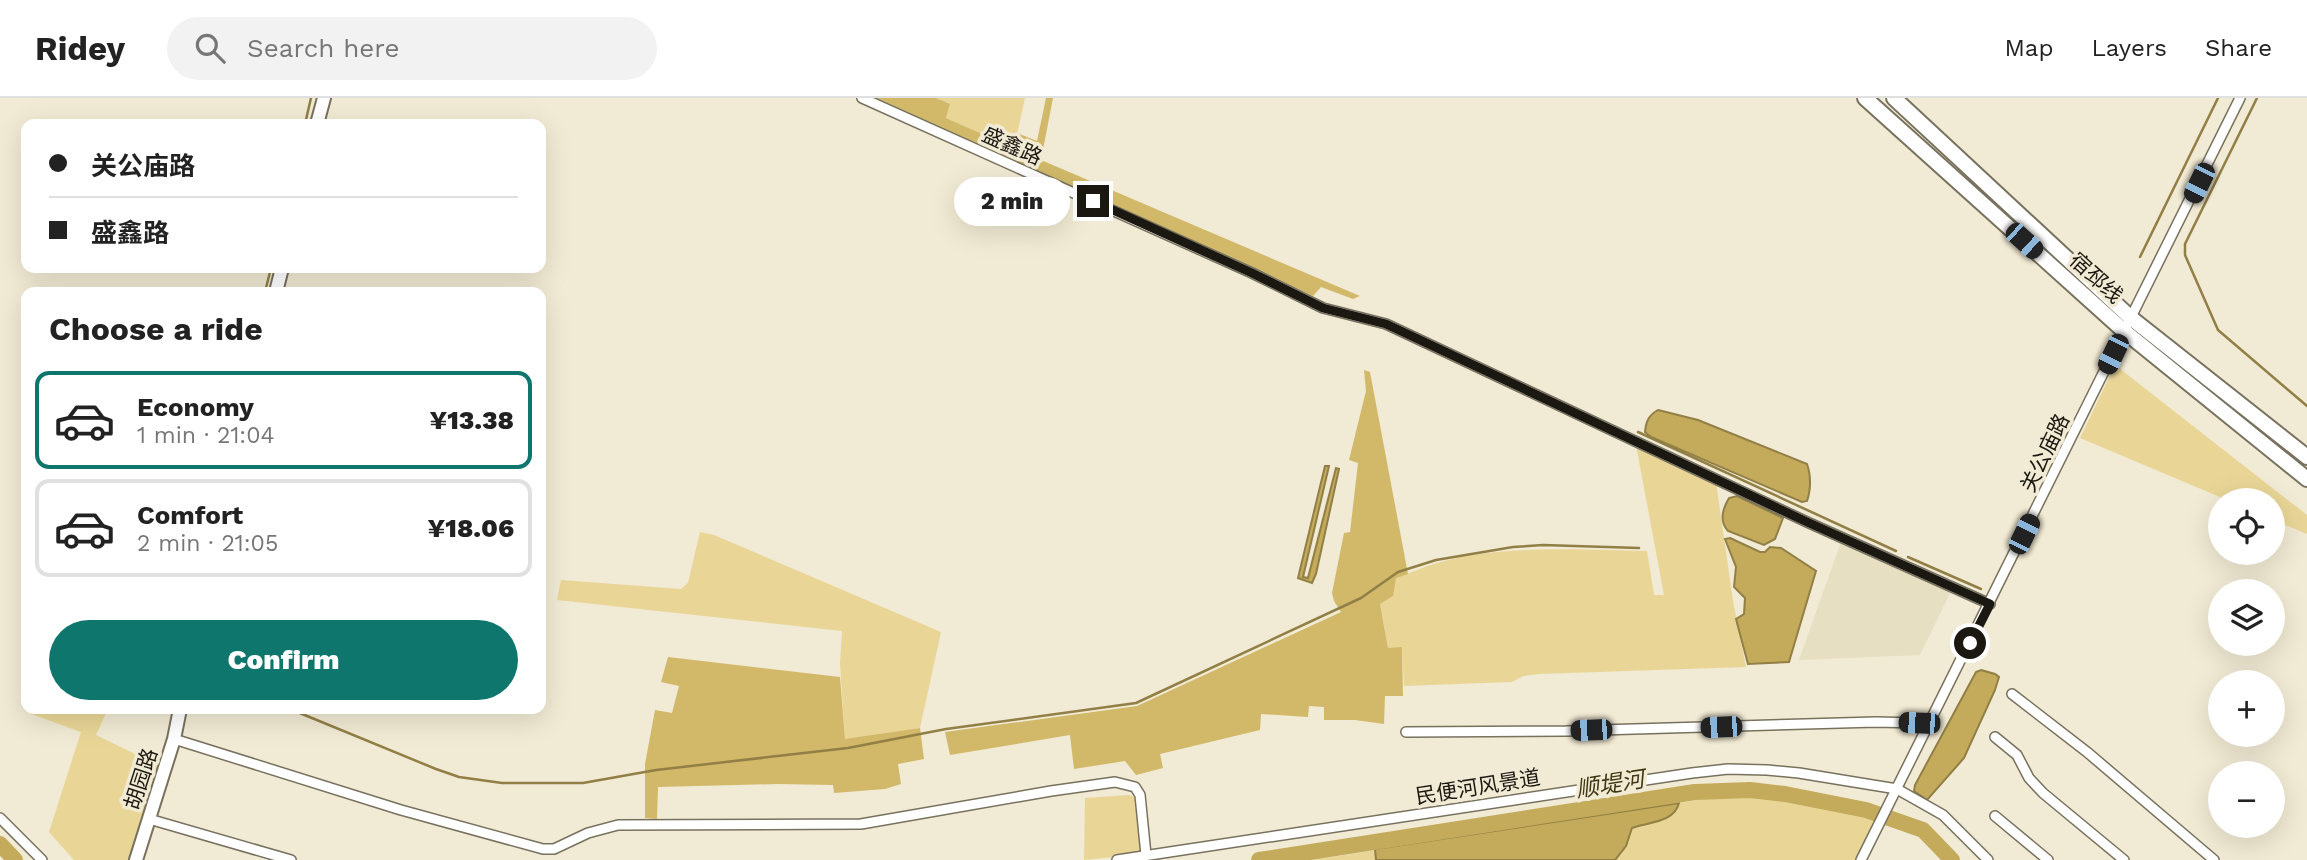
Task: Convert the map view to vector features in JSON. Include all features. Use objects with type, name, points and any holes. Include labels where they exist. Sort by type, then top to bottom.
[{"type":"main road","name":"宿邳线","points":[[1865,98],[2307,479]]},
{"type":"main road","name":"宿邳线","points":[[1899,100],[2128,324],[2307,457]]},
{"type":"street","points":[[318,119],[324,98]]},
{"type":"street","name":"盛鑫路","points":[[862,98],[1252,273],[1323,308],[1386,324],[1807,522],[1990,604]]},
{"type":"street","name":"关公庙路","points":[[1861,860],[2240,98]]},
{"type":"street","points":[[2012,694],[2087,752],[2214,860]]},
{"type":"street","name":"胡园路","points":[[136,860],[174,739],[179,714]]},
{"type":"street","points":[[1406,732],[1566,731],[1876,722],[1919,723],[1927,726]]},
{"type":"street","points":[[1996,737],[2017,755],[2029,778],[2043,793],[2124,860]]},
{"type":"street","points":[[174,739],[401,810],[543,849],[554,849],[588,833],[618,825],[861,824],[1051,790],[1115,782],[1135,788],[1140,795],[1146,855]]},
{"type":"street","name":"民便河风景道","points":[[1117,860],[1716,771],[1766,770],[1799,773],[1895,793],[1943,816],[1988,860]]},
{"type":"street","points":[[1995,816],[2048,860]]},
{"type":"street","points":[[0,818],[42,860]]},
{"type":"street","points":[[149,819],[291,860]]},
{"type":"shaded area","points":[[876,98],[936,98],[950,104],[946,118],[1014,148],[1017,133],[1037,141],[1046,98],[1053,98],[1041,160],[1360,296],[1353,299],[1321,287],[1313,296]]},
{"type":"shaded area","points":[[936,98],[1025,98],[1014,148],[946,118],[950,104]]},
{"type":"shaded area","points":[[2115,365],[2272,488],[2208,488],[2208,492],[2080,438]]},
{"type":"shaded area","points":[[1364,370],[1370,372],[1408,574],[1396,578],[1393,596],[1380,604],[1388,648],[1402,647],[1403,696],[1385,696],[1384,724],[1324,720],[1324,707],[1309,706],[1308,717],[1261,714],[1260,730],[1160,754],[1163,768],[1136,775],[1125,761],[1074,769],[1070,735],[950,755],[945,732],[1137,706],[1341,612],[1332,593],[1344,533],[1350,532],[1358,463],[1349,460],[1366,391]]},
{"type":"shaded area","points":[[1658,410],[1698,420],[1807,464],[1810,482],[1807,501],[1802,502],[1651,437],[1645,432],[1646,425],[1650,416]]},
{"type":"shaded area","points":[[1636,445],[1716,482],[1733,601],[1746,667],[1539,674],[1523,676],[1512,682],[1404,686],[1402,648],[1388,648],[1380,604],[1392,596],[1396,578],[1427,566],[1461,557],[1514,551],[1647,551],[1654,595],[1664,595]]},
{"type":"shaded area","points":[[1325,466],[1329,466],[1303,577],[1308,578],[1336,468],[1339,469],[1312,583],[1298,578]]},
{"type":"shaded area","points":[[1737,496],[1783,518],[1775,539],[1764,545],[1728,531],[1723,519],[1724,510],[1729,498]]},
{"type":"shaded area","points":[[2285,498],[2307,515],[2307,534],[2285,525]]},
{"type":"shaded area","points":[[700,532],[714,535],[941,632],[920,728],[845,740],[840,664],[842,631],[557,600],[561,580],[681,589],[688,583]]},
{"type":"shaded area","points":[[1730,538],[1760,552],[1765,552],[1770,547],[1781,548],[1816,571],[1789,662],[1748,664],[1736,619],[1744,614],[1745,598],[1734,587],[1736,567],[1725,539]]},
{"type":"shaded area","points":[[1841,542],[1951,591],[1920,655],[1799,660]]},
{"type":"shaded area","points":[[668,657],[840,677],[845,739],[920,728],[924,759],[898,764],[901,784],[885,789],[834,793],[833,785],[658,787],[657,819],[645,818],[645,764],[655,710],[672,713],[679,686],[661,682]]},
{"type":"shaded area","points":[[1981,670],[1999,677],[1995,690],[1964,758],[1927,800],[1914,791],[1915,785],[1976,672]]},
{"type":"shaded area","points":[[31,714],[106,714],[96,735],[160,766],[129,860],[74,860],[49,832],[81,732]]},
{"type":"shaded area","points":[[1129,795],[1137,798],[1143,854],[1084,860],[1085,798]]},
{"type":"shaded area","points":[[1717,797],[1818,804],[1875,820],[1855,860],[1313,860]]},
{"type":"shaded area","points":[[1679,803],[1672,815],[1632,828],[1626,846],[1615,860],[1376,860],[1375,849]]},
{"type":"waterway","points":[[306,119],[311,98]]},
{"type":"waterway","points":[[2140,257],[2218,98]]},
{"type":"waterway","points":[[2257,98],[2185,244],[2185,255],[2218,330],[2307,406]]},
{"type":"waterway","points":[[266,287],[270,273]]},
{"type":"waterway","points":[[1638,432],[1896,551]]},
{"type":"waterway","points":[[302,714],[459,777],[502,783],[583,783],[656,770],[848,748],[946,729],[1136,703],[1361,598],[1398,572],[1436,560],[1513,547],[1543,545],[1639,548]]},
{"type":"waterway","points":[[1908,557],[1981,589]]},
{"type":"waterway","name":"顺堤河","points":[[1259,860],[1695,792],[1750,790],[1866,810],[1923,830],[1952,860]]},
{"type":"waterway","name":"顺堤河","points":[[0,844],[15,860]]},
{"type":"route","points":[[1093,201],[1323,308],[1386,324],[1807,522],[1990,604],[1970,643]]}]
